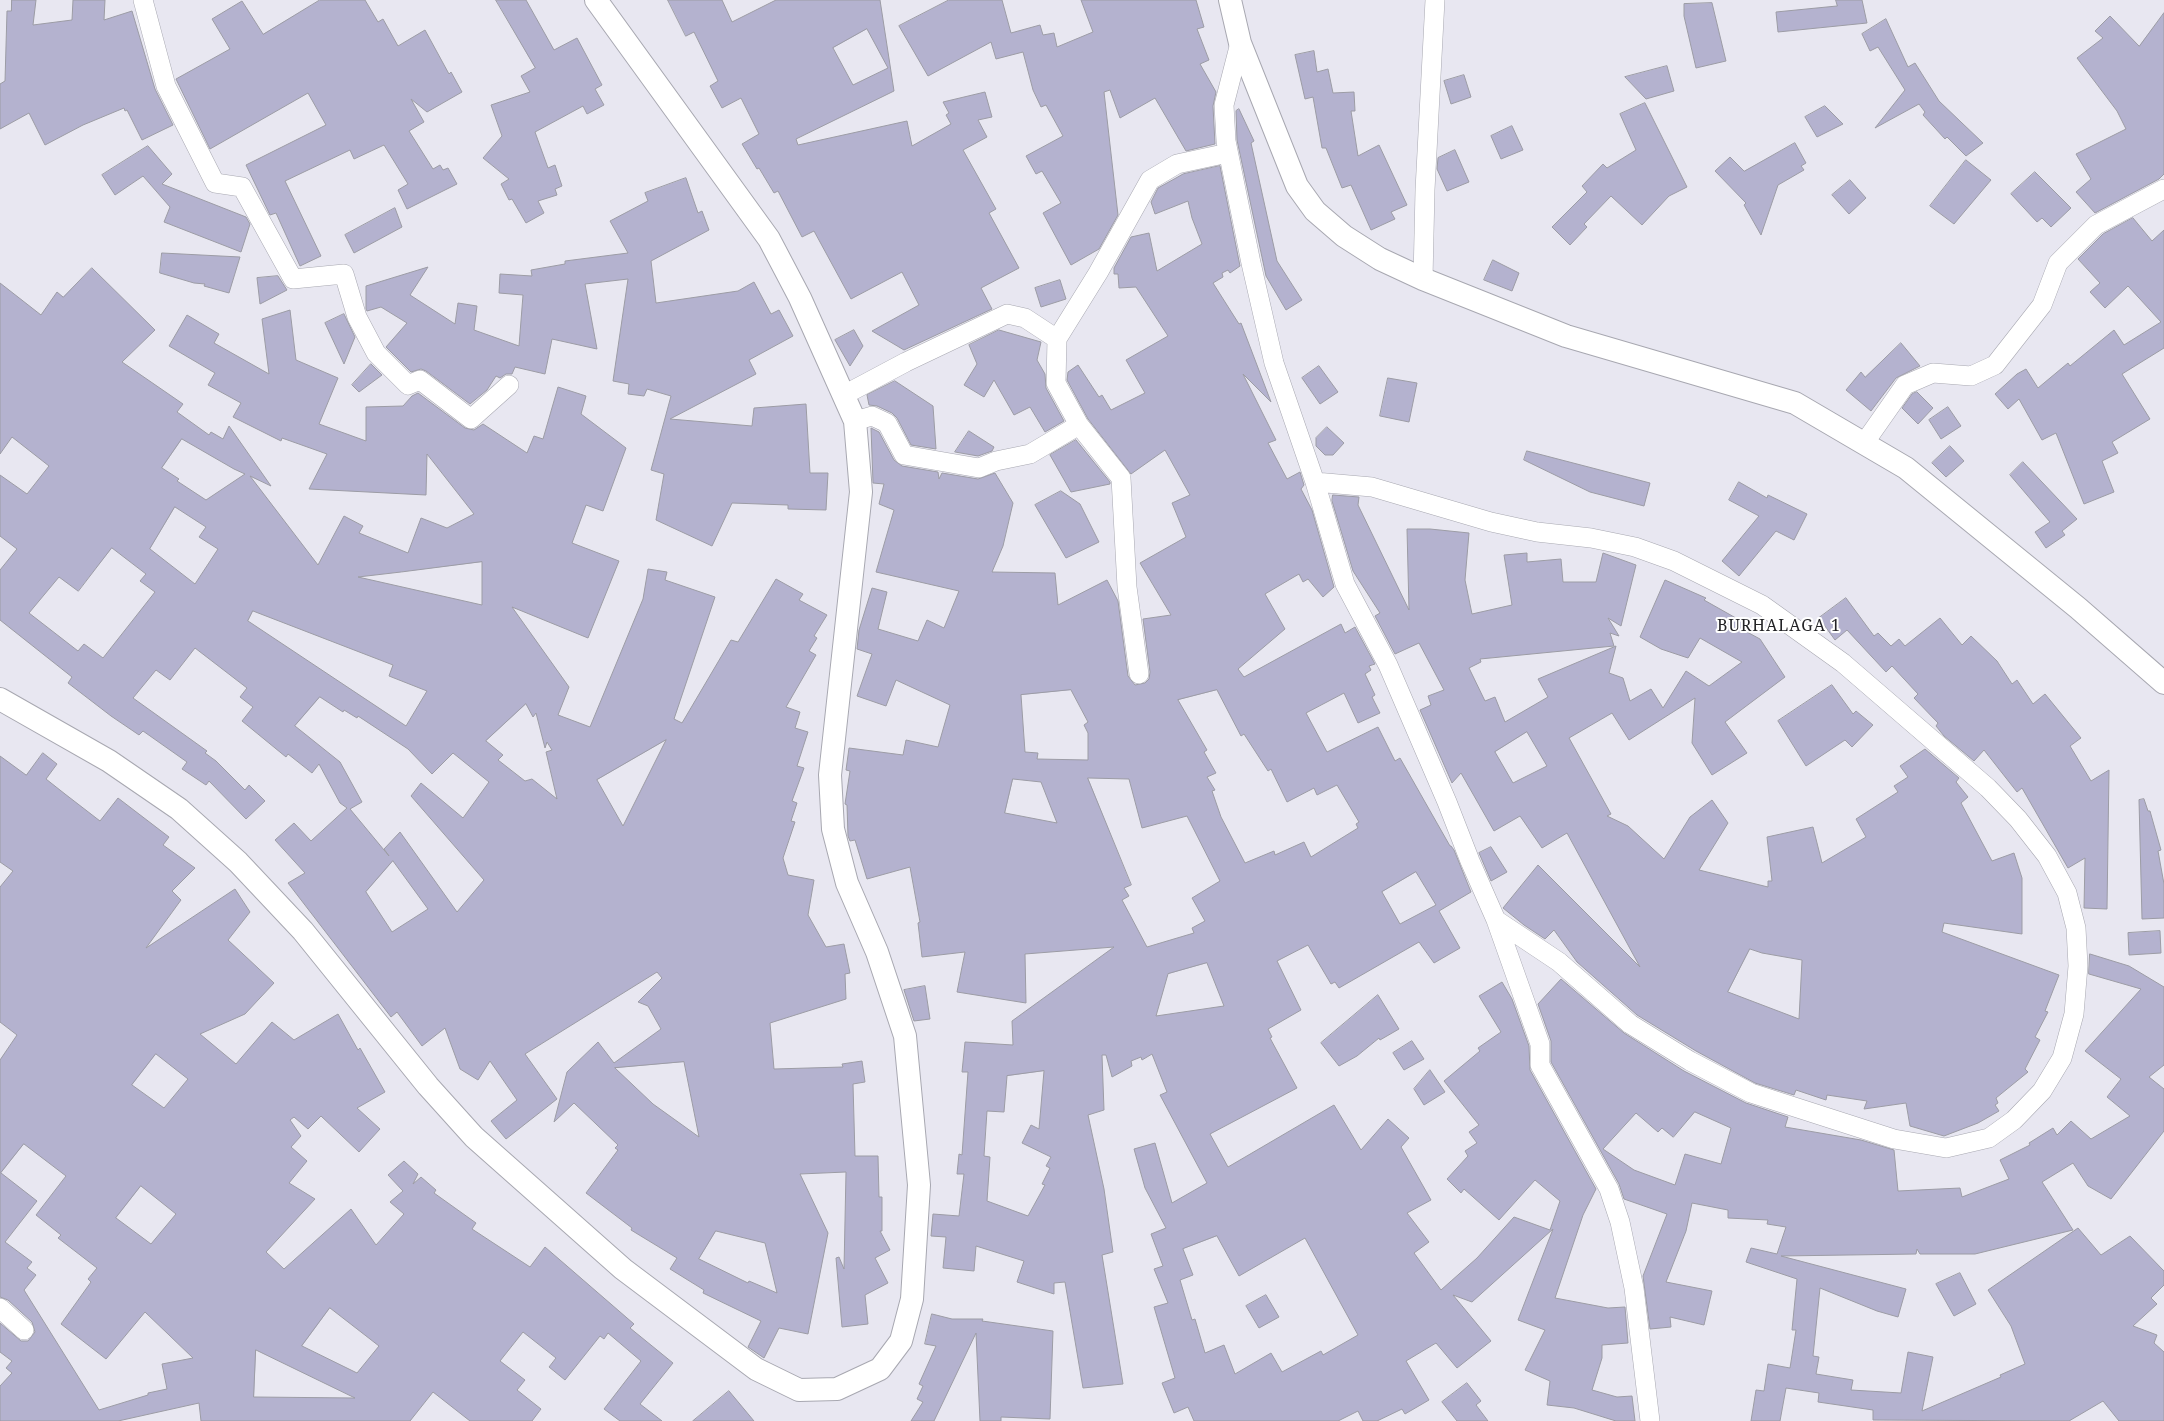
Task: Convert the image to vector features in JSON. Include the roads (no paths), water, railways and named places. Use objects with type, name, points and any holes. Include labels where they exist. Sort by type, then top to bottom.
[{"type":"street","points":[[143,0],[166,86],[215,183],[242,187],[293,278],[344,274],[357,317],[376,353],[408,385],[420,380],[471,420],[509,385]]},
{"type":"street","points":[[0,699],[117,766],[179,809],[238,862],[304,931],[428,1086],[474,1137],[623,1269],[756,1369],[800,1390],[837,1389],[880,1369],[902,1341],[912,1299],[919,1185],[905,1036],[877,952],[847,883],[833,829],[830,774],[860,492],[855,421],[800,298],[769,239],[596,0]]},
{"type":"street","points":[[1230,0],[1240,43],[1297,186],[1316,210],[1344,236],[1372,254],[1423,278],[1566,336],[1795,403],[1865,442],[1906,468],[2078,608],[2164,683]]},
{"type":"street","points":[[1423,278],[1424,190],[1436,0]]},
{"type":"street","points":[[1240,43],[1224,105],[1228,153],[1274,363],[1315,482],[1345,584],[1388,665],[1496,920],[1540,1044],[1540,1065],[1609,1189],[1620,1222],[1634,1288],[1650,1421]]},
{"type":"street","points":[[1139,674],[1127,587],[1121,478],[1079,425],[1056,383],[1057,339],[1098,273],[1150,180],[1177,164],[1228,153]]},
{"type":"street","points":[[1865,442],[1905,385],[1934,373],[1971,376],[1995,365],[2042,305],[2058,263],[2096,225],[2164,189]]},
{"type":"street","points":[[844,395],[906,362],[1007,314],[1024,318],[1057,339]]},
{"type":"street","points":[[855,421],[872,416],[886,423],[904,455],[979,468],[996,461],[1030,454],[1079,425]]},
{"type":"street","points":[[1315,482],[1372,487],[1491,522],[1537,532],[1590,538],[1636,547],[1674,561],[1762,605],[1843,663],[1988,788],[2018,819],[2041,849],[2067,893],[2076,928],[2078,966],[2074,1014],[2062,1058],[2037,1096],[2014,1120],[1989,1138],[1946,1148],[1894,1139],[1751,1093],[1690,1061],[1630,1024],[1559,962],[1496,920]]},
{"type":"street","points":[[0,1308],[24,1330]]},
{"type":"district","name":"BURHALAGA 1","points":[[1779,626]]}]
